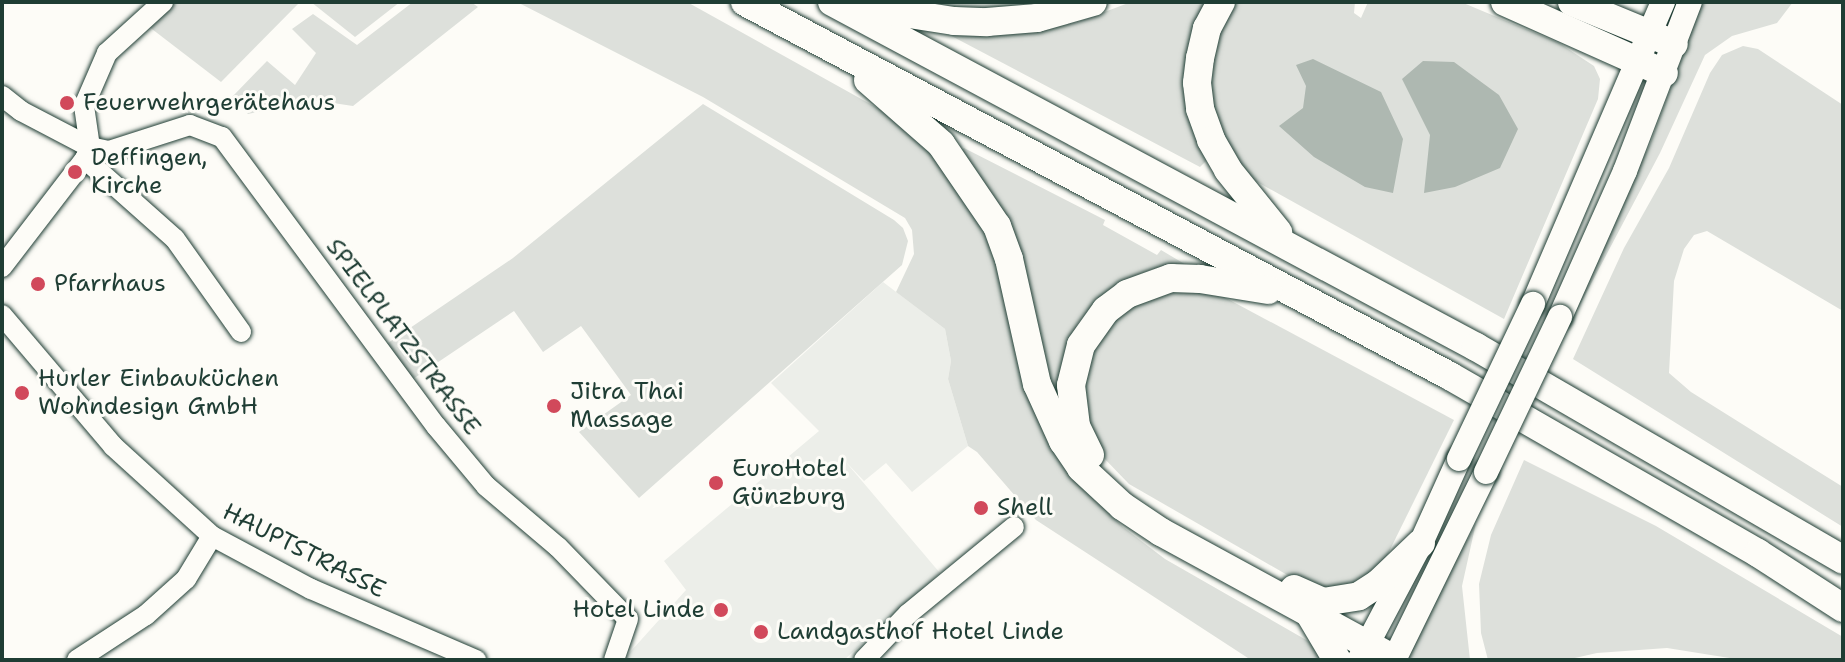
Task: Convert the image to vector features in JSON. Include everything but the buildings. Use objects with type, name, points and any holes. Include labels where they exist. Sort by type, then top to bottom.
[{"type":"highway","points":[[745,2],[1450,376],[1643,485],[1843,608]]},
{"type":"highway","points":[[832,2],[1562,395],[1843,560]]},
{"type":"highway","points":[[838,2],[954,21],[987,22],[1037,18],[1093,2]]},
{"type":"highway","points":[[1221,2],[1207,28],[1200,58],[1197,83],[1200,109],[1211,140],[1228,170],[1290,246]]},
{"type":"highway","points":[[1505,2],[1664,73]]},
{"type":"highway","points":[[1598,5],[1662,39]]},
{"type":"highway","points":[[829,46],[941,144],[997,226],[1009,259],[1037,384],[1049,415],[1081,468],[1122,506],[1161,532],[1309,612],[1363,652],[1394,659]]},
{"type":"highway","points":[[1293,295],[1224,282],[1171,278],[1127,294],[1091,327],[1073,368],[1072,407],[1084,446],[1117,486],[1163,515],[1323,602],[1359,596],[1379,583],[1421,543]]},
{"type":"highway","points":[[1309,612],[1337,660]]},
{"type":"main road","points":[[1394,659],[1560,317],[1664,73],[1663,2]]},
{"type":"main road","points":[[1363,652],[1421,543],[1533,304],[1638,62],[1662,39],[1690,2]]},
{"type":"street","points":[[2,267],[88,153],[84,106],[107,53],[163,2]]},
{"type":"street","points":[[2,96],[88,153],[175,239],[241,332]]},
{"type":"street","name":"SPIELPLATZSTRASSE","points":[[88,153],[109,151],[190,125],[222,137],[436,426],[486,486],[558,547],[628,619],[614,660]]},
{"type":"street","name":"HAUPTSTRASSE","points":[[2,315],[113,446],[212,536],[311,589],[476,660]]},
{"type":"street","points":[[864,660],[908,614],[1014,527]]},
{"type":"street","points":[[77,660],[146,615],[186,579],[212,536]]},
{"type":"shaded area","points":[[175,2],[300,2],[221,82],[148,26]]},
{"type":"shaded area","points":[[311,2],[400,2],[355,37]]},
{"type":"shaded area","points":[[413,2],[471,2],[478,7],[353,106],[313,100],[248,114],[232,97],[267,61],[295,85],[316,53],[292,29],[313,14],[357,45]]},
{"type":"shaded area","points":[[517,2],[687,2],[890,115],[926,144],[992,242],[1084,489],[1123,527],[1165,559],[1308,641],[1323,660],[1251,660],[1036,520],[977,452],[968,446],[948,379],[951,361],[945,329],[896,292],[914,254],[912,230],[905,218],[703,97]]},
{"type":"shaded area","points":[[923,2],[1043,2],[981,10]]},
{"type":"shaded area","points":[[1131,2],[1211,2],[1208,159],[1200,167],[942,31],[982,36],[1030,32],[1078,22]]},
{"type":"shaded area","points":[[1232,2],[1355,2],[1354,13],[1361,18],[1368,2],[1461,2],[1559,43],[1594,66],[1600,79],[1598,99],[1504,319],[1250,178],[1224,145],[1206,89],[1216,30]]},
{"type":"shaded area","points":[[1702,2],[1793,2],[1777,23],[1732,36],[1705,55],[1660,153],[1572,320],[1567,319],[1650,144]]},
{"type":"shaded area","points":[[1743,46],[1758,49],[1843,105],[1843,311],[1707,231],[1694,235],[1684,249],[1674,281],[1669,373],[1691,392],[1843,487],[1843,527],[1573,359],[1624,248],[1669,168],[1710,73],[1722,55]]},
{"type":"shaded area","points":[[1313,59],[1381,92],[1403,139],[1393,193],[1365,187],[1314,157],[1279,126],[1303,108],[1306,86],[1296,65]]},
{"type":"shaded area","points":[[1423,61],[1454,62],[1499,95],[1518,129],[1500,168],[1455,187],[1424,193],[1430,135],[1402,79]]},
{"type":"shaded area","points":[[703,104],[894,220],[903,228],[908,241],[902,265],[639,498],[579,432],[631,395],[581,326],[543,352],[514,311],[413,379],[385,345],[513,258]]},
{"type":"shaded area","points":[[964,148],[1105,220],[1103,225],[1157,255],[1161,250],[1188,266],[1152,269],[1133,277],[1090,309],[1078,323],[1067,347],[1057,399],[1043,364],[1005,216],[961,151]]},
{"type":"shaded area","points":[[883,282],[945,329],[951,361],[948,379],[968,446],[912,492],[886,463],[864,481],[845,461],[940,573],[844,660],[623,660],[686,590],[664,561],[819,431],[771,383]]},
{"type":"shaded area","points":[[1191,287],[1224,297],[1454,420],[1380,570],[1363,584],[1330,591],[1296,580],[1129,484],[1102,456],[1082,414],[1085,363],[1115,312],[1136,298]]},
{"type":"shaded area","points":[[1524,460],[1656,526],[1843,637],[1843,660],[1742,660],[1667,648],[1597,653],[1566,660],[1488,660],[1481,633],[1479,584],[1491,535]]},
{"type":"shaded area","points":[[1476,523],[1462,586],[1470,660],[1404,660]]},
{"type":"place","name":"Feuerwehrgerätehaus","points":[[67,103]]},
{"type":"place","name":"Deffingen, Kirche","points":[[75,172]]},
{"type":"place","name":"Pfarrhaus","points":[[38,284]]},
{"type":"place","name":"Hurler Einbauküchen Wohndesign GmbH","points":[[22,393]]},
{"type":"place","name":"Jitra Thai Massage","points":[[554,406]]},
{"type":"place","name":"EuroHotel Günzburg","points":[[716,483]]},
{"type":"place","name":"Shell","points":[[981,508]]},
{"type":"place","name":"Hotel Linde","points":[[721,610]]},
{"type":"place","name":"Landgasthof Hotel Linde","points":[[761,632]]}]
